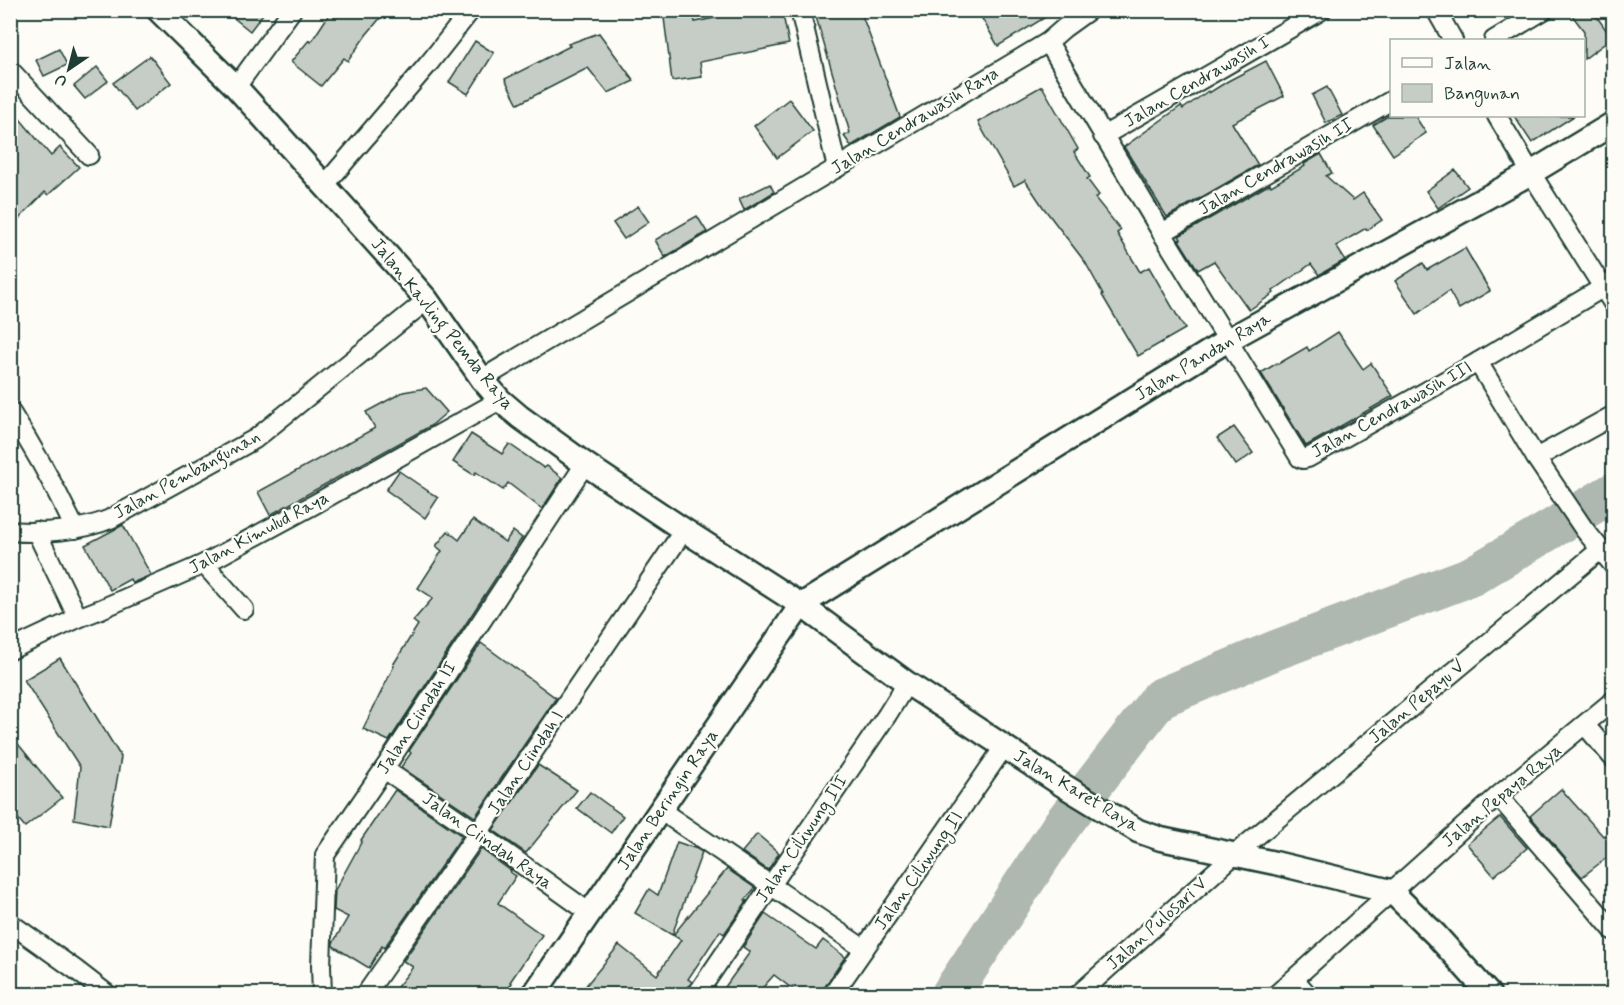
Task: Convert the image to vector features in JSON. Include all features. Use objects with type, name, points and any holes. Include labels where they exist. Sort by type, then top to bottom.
[{"type":"street","name":"Jalan Kavling Pemda Raya","points":[[158,10],[236,87],[427,300],[482,379],[500,400],[585,464],[801,605]]},
{"type":"street","points":[[236,87],[292,10]]},
{"type":"street","points":[[324,186],[471,10]]},
{"type":"street","points":[[800,10],[837,168]]},
{"type":"street","name":"Jalan Cendrawasih Raya","points":[[482,379],[1048,42],[1089,10]]},
{"type":"street","name":"Jalan Cendrawasih I","points":[[1103,136],[1322,10]]},
{"type":"street","points":[[1436,10],[1452,39]]},
{"type":"street","points":[[1496,39],[1544,10]]},
{"type":"street","points":[[1048,42],[1228,340]]},
{"type":"street","points":[[10,70],[89,155]]},
{"type":"street","name":"Jalan Cendrawasih II","points":[[1162,233],[1390,101]]},
{"type":"street","points":[[1498,117],[1531,173],[1608,284],[1614,305]]},
{"type":"street","name":"Jalan Pandan Raya","points":[[801,605],[1228,340],[1531,173],[1614,123]]},
{"type":"street","name":"Jalan Cendrawasih III","points":[[1228,340],[1292,447],[1303,459],[1478,362],[1608,284]]},
{"type":"street","name":"Jalan Pembangunan","points":[[10,531],[75,529],[96,525],[255,439],[427,300]]},
{"type":"street","points":[[1478,362],[1564,501],[1614,566]]},
{"type":"street","name":"Jalan Kimulud Raya","points":[[10,650],[204,564],[500,400]]},
{"type":"street","points":[[10,411],[39,458],[75,529]]},
{"type":"street","points":[[1536,458],[1614,415]]},
{"type":"street","name":"Jalan Ciindah II","points":[[322,994],[325,855],[585,464]]},
{"type":"street","name":"Jalan Ciindah I","points":[[366,994],[684,530]]},
{"type":"street","points":[[36,531],[78,618]]},
{"type":"street","name":"Jalan Pepayu V","points":[[1234,854],[1600,550]]},
{"type":"street","points":[[204,564],[244,609]]},
{"type":"street","name":"Jalan Karet Raya","points":[[801,605],[907,683],[1061,784],[1138,831],[1161,839],[1391,891]]},
{"type":"street","name":"Jalan Beringin Raya","points":[[534,994],[801,605]]},
{"type":"street","name":"Jalan Ciliwung III","points":[[697,994],[907,683]]},
{"type":"street","name":"Jalan Pepaya Raya","points":[[1276,994],[1498,796],[1614,700]]},
{"type":"street","points":[[1585,725],[1614,759]]},
{"type":"street","name":"Jalan Ciliwung II","points":[[833,994],[1004,747]]},
{"type":"street","name":"Jalan Ciindah Raya","points":[[384,769],[590,913]]},
{"type":"street","points":[[1498,796],[1614,931]]},
{"type":"street","points":[[660,810],[864,949]]},
{"type":"street","name":"Jalan Pulosari V","points":[[1079,994],[1234,854]]},
{"type":"street","points":[[1391,891],[1436,935],[1489,994]]},
{"type":"street","points":[[10,923],[107,994]]},
{"type":"street","points":[[1294,980],[1306,994]]},
{"type":"building","points":[[224,10],[266,10],[250,31]]},
{"type":"building","points":[[332,10],[387,10],[348,61],[344,58],[321,86],[291,62],[309,40],[311,42]]},
{"type":"building","points":[[663,10],[693,10],[695,22],[753,10],[782,10],[789,44],[700,62],[702,77],[672,81]]},
{"type":"building","points":[[814,10],[860,10],[900,117],[851,146],[844,136],[850,133]]},
{"type":"building","points":[[977,10],[1057,10],[998,46]]},
{"type":"building","points":[[1568,10],[1592,10],[1612,38],[1585,58],[1584,31]]},
{"type":"building","points":[[599,33],[634,81],[608,93],[588,68],[518,104],[505,79],[570,46],[568,44]]},
{"type":"building","points":[[475,41],[494,53],[468,94],[449,82]]},
{"type":"building","points":[[59,49],[67,65],[44,76],[36,60]]},
{"type":"building","points":[[150,56],[171,83],[135,111],[113,83]]},
{"type":"building","points":[[1266,61],[1284,96],[1232,123],[1258,165],[1167,217],[1124,147],[1181,106],[1183,109],[1208,91],[1209,93]]},
{"type":"building","points":[[97,67],[108,81],[85,99],[74,86]]},
{"type":"building","points":[[1042,86],[1078,149],[1074,152],[1090,177],[1087,179],[1099,195],[1095,198],[1121,230],[1117,233],[1140,272],[1149,267],[1185,329],[1138,356],[1085,262],[1025,180],[1014,186],[978,122]]},
{"type":"building","points":[[1327,87],[1342,115],[1326,123],[1312,95]]},
{"type":"building","points":[[789,99],[813,131],[777,158],[754,126]]},
{"type":"building","points":[[10,107],[51,156],[60,147],[79,167],[48,195],[45,192],[10,228]]},
{"type":"building","points":[[1388,116],[1416,117],[1426,133],[1393,155],[1373,125]]},
{"type":"building","points":[[1515,117],[1572,117],[1532,143]]},
{"type":"building","points":[[1321,154],[1332,173],[1326,176],[1353,200],[1363,193],[1382,220],[1336,246],[1345,260],[1319,275],[1311,264],[1249,310],[1214,261],[1198,270],[1179,240],[1181,239],[1179,236],[1270,184],[1271,186]]},
{"type":"building","points":[[1455,170],[1468,187],[1438,208],[1426,191]]},
{"type":"building","points":[[770,184],[774,192],[744,210],[739,199]]},
{"type":"building","points":[[638,206],[649,222],[624,239],[613,223]]},
{"type":"building","points":[[697,216],[707,232],[665,257],[655,240]]},
{"type":"building","points":[[1465,248],[1490,291],[1459,309],[1449,291],[1417,314],[1395,281],[1423,263],[1427,270]]},
{"type":"building","points":[[1338,332],[1363,369],[1371,363],[1393,396],[1306,446],[1261,373],[1307,347],[1309,351]]},
{"type":"building","points":[[426,388],[447,412],[432,425],[270,515],[258,492],[375,428],[366,412],[403,392]]},
{"type":"building","points":[[1234,427],[1253,453],[1236,465],[1217,438]]},
{"type":"building","points":[[471,434],[502,454],[509,444],[544,468],[547,466],[562,478],[542,509],[508,483],[503,490],[476,472],[474,475],[453,462]]},
{"type":"building","points":[[399,471],[438,498],[425,518],[386,490]]},
{"type":"building","points":[[473,520],[505,542],[513,531],[522,538],[389,741],[363,729],[393,665],[418,625],[413,621],[433,598],[418,588],[442,551],[436,546],[448,531],[459,540]]},
{"type":"building","points":[[123,525],[151,575],[132,583],[130,579],[110,590],[85,545]]},
{"type":"building","points":[[481,643],[556,698],[475,817],[401,767],[411,753],[409,751]]},
{"type":"building","points":[[60,658],[121,757],[109,826],[74,819],[80,767],[24,680]]},
{"type":"building","points":[[10,734],[62,798],[25,827],[10,809]]},
{"type":"building","points":[[538,765],[577,790],[526,853],[493,830]]},
{"type":"building","points":[[1561,789],[1614,847],[1614,852],[1582,877],[1530,816]]},
{"type":"building","points":[[395,790],[462,836],[384,948],[382,946],[369,968],[333,946],[348,917],[334,910],[335,890],[361,840]]},
{"type":"building","points":[[590,792],[623,816],[611,833],[577,808]]},
{"type":"building","points":[[1500,817],[1527,848],[1494,876],[1467,844]]},
{"type":"building","points":[[757,834],[779,853],[768,870],[742,852]]},
{"type":"building","points":[[677,842],[702,852],[672,935],[635,913],[649,889],[658,895]]},
{"type":"building","points":[[481,849],[516,876],[498,903],[542,935],[510,982],[512,983],[505,994],[406,994],[397,987],[413,967],[403,961]]},
{"type":"building","points":[[727,869],[755,888],[724,934],[720,931],[688,979],[692,982],[686,994],[579,994],[619,945],[657,975],[681,940],[673,935]]},
{"type":"building","points":[[765,914],[816,949],[823,940],[845,957],[822,994],[799,994],[774,975],[757,994],[720,994],[750,952],[743,947]]},
{"type":"waterway","points":[[951,994],[1062,825],[1160,698],[1276,650],[1472,576],[1614,492]]}]
